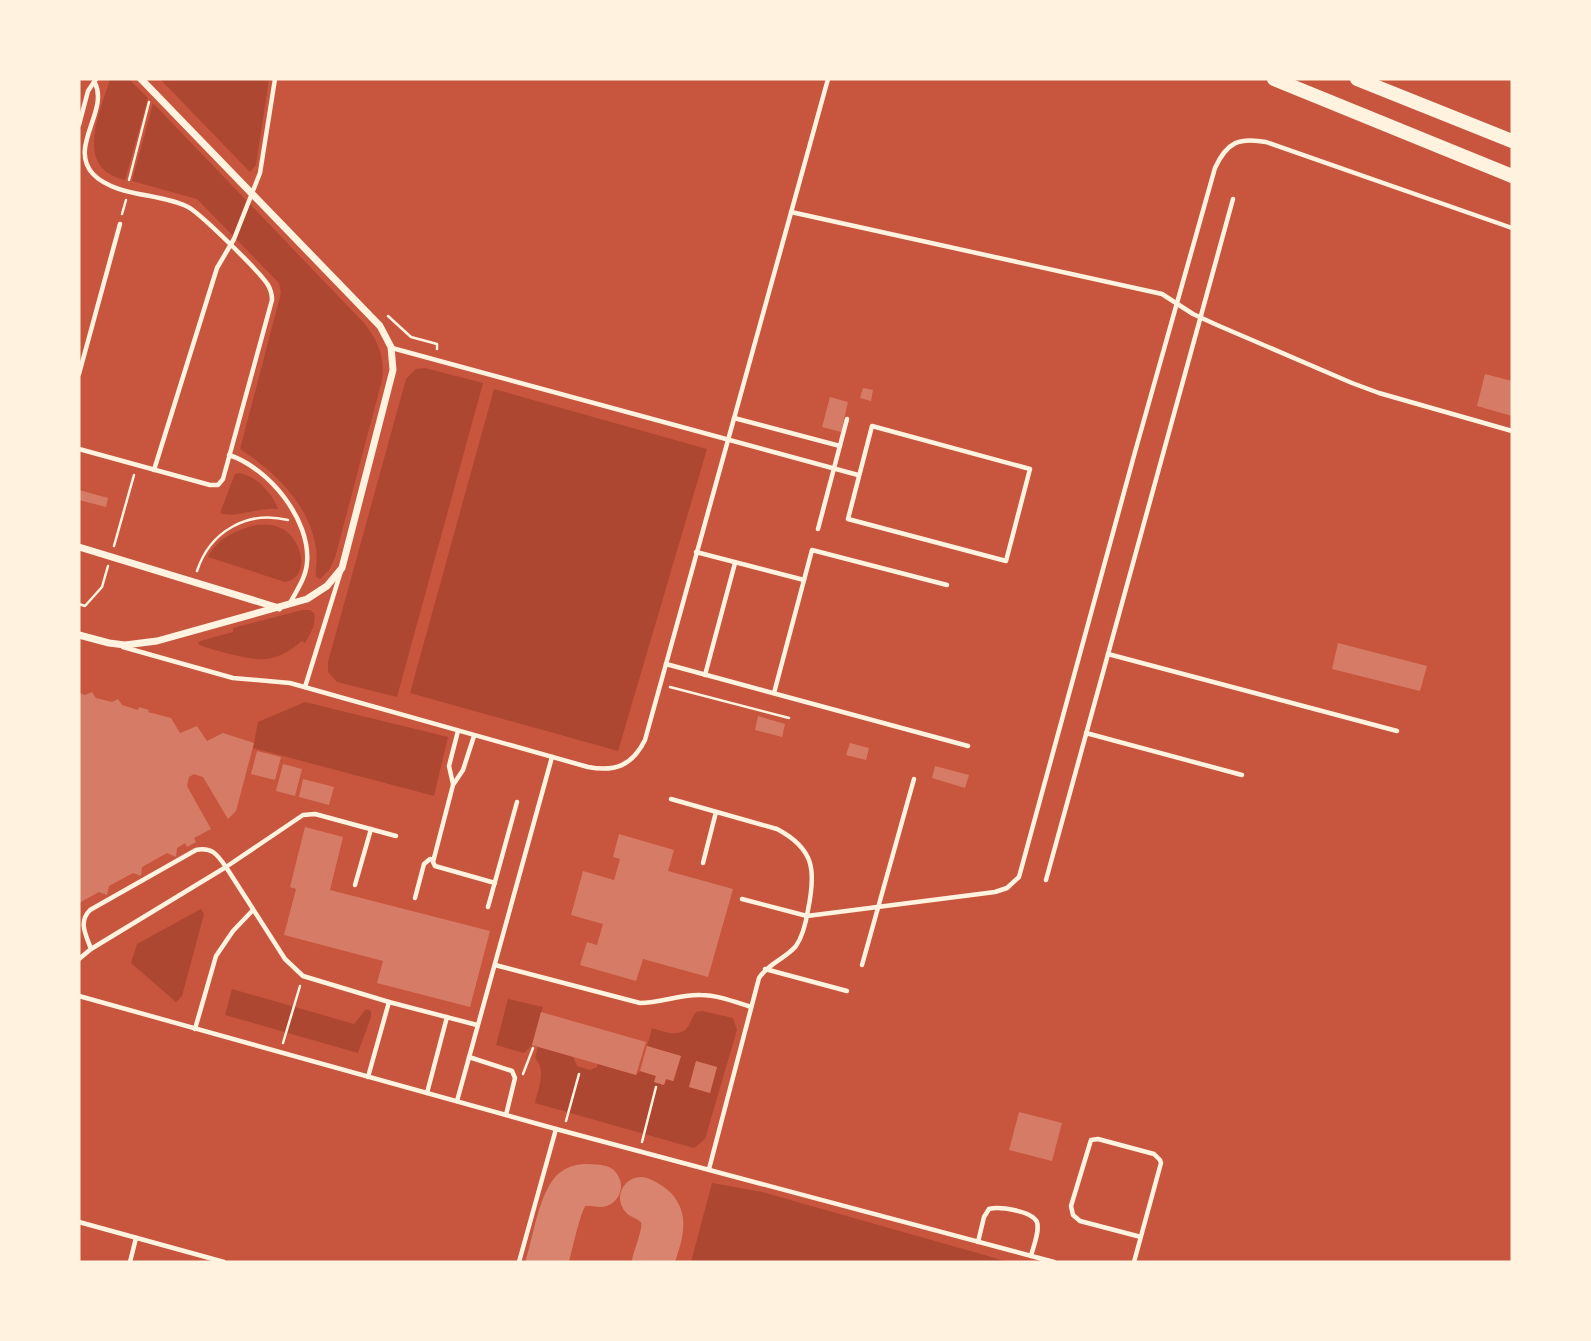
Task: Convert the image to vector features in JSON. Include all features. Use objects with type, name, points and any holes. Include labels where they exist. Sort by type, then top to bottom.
[{"type":"highway","points":[[1274,79],[1512,176]]},
{"type":"highway","points":[[1357,79],[1388,85],[1512,141]]},
{"type":"street","points":[[79,635],[125,645],[157,641],[288,606],[317,594],[327,586],[342,568],[393,370],[391,347],[372,316],[141,79]]},
{"type":"street","points":[[79,547],[279,608]]},
{"type":"lane","points":[[154,470],[215,276],[252,195],[262,166],[275,79]]},
{"type":"lane","points":[[109,643],[233,678],[274,681],[304,687],[474,736],[604,769],[622,767],[631,761],[645,740],[828,79]]},
{"type":"lane","points":[[79,125],[88,91],[96,81]]},
{"type":"lane","points":[[79,449],[215,486],[223,479],[272,300],[268,284],[190,207],[128,191],[100,180],[88,167],[85,158],[98,98],[96,81]]},
{"type":"lane","points":[[742,899],[807,916],[995,892],[1007,888],[1018,877],[1215,167],[1222,154],[1234,143],[1250,139],[1266,142],[1512,228]]},
{"type":"lane","points":[[1046,880],[1233,199]]},
{"type":"lane","points":[[791,212],[1156,293],[1201,318],[1370,390],[1512,431]]},
{"type":"lane","points":[[79,374],[120,224]]},
{"type":"lane","points":[[391,347],[858,475]]},
{"type":"lane","points":[[734,418],[840,446]]},
{"type":"lane","points":[[818,529],[848,419]]},
{"type":"lane","points":[[874,426],[1031,470],[1005,562],[849,520],[858,475],[870,429],[874,426]]},
{"type":"lane","points":[[229,455],[253,467],[276,486],[298,522],[304,538],[307,563],[299,588],[288,606]]},
{"type":"lane","points":[[774,693],[814,549],[947,585]]},
{"type":"lane","points":[[696,552],[804,580]]},
{"type":"lane","points":[[705,675],[735,562]]},
{"type":"lane","points":[[304,687],[342,568]]},
{"type":"lane","points":[[1108,654],[1397,731]]},
{"type":"lane","points":[[666,664],[968,746]]},
{"type":"lane","points":[[453,785],[449,766],[458,731]]},
{"type":"lane","points":[[1086,733],[1242,775]]},
{"type":"lane","points":[[474,736],[463,770],[453,785],[433,859],[435,866],[495,883]]},
{"type":"lane","points":[[457,1101],[552,757]]},
{"type":"lane","points":[[862,965],[914,779]]},
{"type":"lane","points":[[671,799],[777,829],[793,838],[805,851],[812,868],[813,886],[801,938],[795,947],[765,969],[759,978],[709,1169]]},
{"type":"lane","points":[[488,907],[517,802]]},
{"type":"lane","points":[[703,863],[716,812]]},
{"type":"lane","points":[[79,959],[91,949],[226,867],[303,815],[314,814],[396,836]]},
{"type":"lane","points":[[355,884],[371,829]]},
{"type":"lane","points":[[91,949],[82,922],[90,910],[196,850],[203,849],[216,853],[285,959],[303,976],[477,1026]]},
{"type":"lane","points":[[415,898],[424,864],[433,859]]},
{"type":"lane","points":[[195,1029],[216,956],[228,937],[253,910]]},
{"type":"lane","points":[[495,965],[640,1003],[702,995],[716,996],[751,1007]]},
{"type":"lane","points":[[765,969],[847,991]]},
{"type":"lane","points":[[79,996],[556,1129],[1054,1262]]},
{"type":"lane","points":[[368,1077],[389,1002]]},
{"type":"lane","points":[[427,1093],[447,1017]]},
{"type":"lane","points":[[469,1057],[512,1071],[515,1078],[506,1115]]},
{"type":"lane","points":[[519,1262],[556,1129]]},
{"type":"lane","points":[[1134,1262],[1141,1237],[1160,1160],[1154,1154],[1098,1139],[1091,1140],[1071,1206],[1073,1216],[1080,1221],[1141,1237]]},
{"type":"lane","points":[[978,1242],[984,1217],[989,1209],[999,1206],[1031,1216],[1037,1222],[1031,1256]]},
{"type":"lane","points":[[79,1222],[224,1262]]},
{"type":"lane","points":[[130,1262],[136,1238]]},
{"type":"path","points":[[120,224],[129,177],[150,102],[155,94]]},
{"type":"path","points":[[384,313],[411,337],[438,345],[435,359]]},
{"type":"path","points":[[79,604],[85,606],[102,587],[137,465]]},
{"type":"path","points":[[193,582],[205,553],[226,530],[245,520],[259,517],[273,516],[298,522]]},
{"type":"path","points":[[660,684],[789,718]]},
{"type":"path","points":[[281,1053],[303,976]]},
{"type":"path","points":[[515,1078],[525,1072],[533,1048]]},
{"type":"path","points":[[564,1131],[579,1074]]},
{"type":"path","points":[[640,1150],[656,1087]]},
{"type":"shaded area","points":[[110,79],[129,79],[148,98],[125,180],[109,174],[99,164],[95,152],[97,123]]},
{"type":"shaded area","points":[[160,79],[269,79],[256,165],[250,172]]},
{"type":"shaded area","points":[[153,103],[364,323],[379,349],[382,380],[335,558],[320,579],[316,577],[317,553],[312,533],[299,504],[278,479],[240,449],[281,293],[279,283],[197,199],[132,181]]},
{"type":"shaded area","points":[[425,368],[483,383],[397,697],[337,682],[328,672],[328,662],[406,379],[416,369]]},
{"type":"shaded area","points":[[494,389],[707,449],[618,751],[410,693]]},
{"type":"shaded area","points":[[239,473],[263,486],[278,509],[233,515],[220,513],[235,474]]},
{"type":"shaded area","points":[[256,525],[275,526],[293,538],[301,555],[299,572],[294,578],[285,582],[208,557],[228,536]]},
{"type":"shaded area","points":[[302,610],[314,613],[314,625],[309,636],[305,643],[302,641],[276,657],[251,658],[198,644],[200,641],[233,632],[233,628]]},
{"type":"shaded area","points":[[305,702],[448,737],[434,796],[253,748],[258,722]]},
{"type":"shaded area","points":[[201,909],[204,914],[182,996],[176,1002],[131,963],[137,944]]},
{"type":"shaded area","points":[[232,989],[354,1024],[366,1009],[371,1011],[371,1017],[358,1053],[225,1015]]},
{"type":"shaded area","points":[[508,999],[543,1007],[532,1045],[524,1053],[496,1045]]},
{"type":"shaded area","points":[[696,1012],[733,1018],[737,1030],[705,1139],[694,1148],[535,1103],[541,1074],[535,1058],[538,1047],[573,1057],[577,1066],[590,1070],[598,1064],[636,1075],[640,1071],[656,1076],[654,1082],[664,1085],[666,1079],[674,1081],[681,1056],[647,1046],[652,1028],[679,1033],[684,1031]],"holes":[[[696,1062],[717,1067],[710,1093],[689,1087]]]},
{"type":"shaded area","points":[[712,1183],[762,1192],[1009,1262],[691,1262]]},
{"type":"building","points":[[1485,374],[1512,381],[1512,416],[1477,406]]},
{"type":"building","points":[[863,388],[873,390],[871,401],[860,398]]},
{"type":"building","points":[[830,397],[848,402],[841,432],[822,427]]},
{"type":"building","points":[[79,490],[108,498],[106,507],[79,500]]},
{"type":"building","points":[[1338,643],[1427,666],[1420,691],[1332,669]]},
{"type":"building","points":[[92,692],[96,698],[112,702],[118,699],[122,705],[138,710],[139,707],[171,718],[180,733],[197,726],[207,741],[223,733],[254,743],[236,811],[228,819],[203,777],[194,774],[189,777],[187,786],[211,829],[194,838],[196,842],[187,847],[185,843],[177,848],[176,857],[167,853],[142,867],[141,876],[133,873],[109,886],[107,895],[99,892],[79,903],[79,693],[85,695]]},
{"type":"building","points":[[758,716],[785,724],[782,737],[755,730]]},
{"type":"building","points":[[850,743],[869,748],[866,760],[846,755]]},
{"type":"building","points":[[257,751],[281,757],[275,780],[251,774]]},
{"type":"building","points":[[283,764],[302,769],[295,796],[276,791]]},
{"type":"building","points":[[935,766],[969,775],[965,788],[932,778]]},
{"type":"building","points":[[303,779],[334,787],[329,805],[299,797]]},
{"type":"building","points":[[305,827],[343,837],[330,890],[490,931],[470,1007],[377,983],[383,961],[284,935],[296,889],[290,887]]},
{"type":"building","points":[[619,834],[674,850],[668,871],[733,889],[708,977],[643,959],[636,981],[580,965],[587,942],[597,945],[603,924],[571,915],[583,871],[614,880],[620,859],[613,857]]},
{"type":"building","points":[[541,1012],[646,1042],[636,1075],[532,1045]]},
{"type":"building","points":[[647,1046],[681,1056],[673,1081],[666,1079],[664,1085],[654,1082],[656,1076],[640,1071]]},
{"type":"building","points":[[696,1061],[717,1067],[710,1093],[689,1087]]},
{"type":"building","points":[[1019,1112],[1062,1123],[1052,1161],[1009,1150]]},
{"type":"taxiway","points":[[547,1262],[560,1212],[568,1194],[579,1186],[600,1186]]},
{"type":"taxiway","points":[[641,1198],[658,1210],[661,1217],[661,1234],[653,1262]]}]
